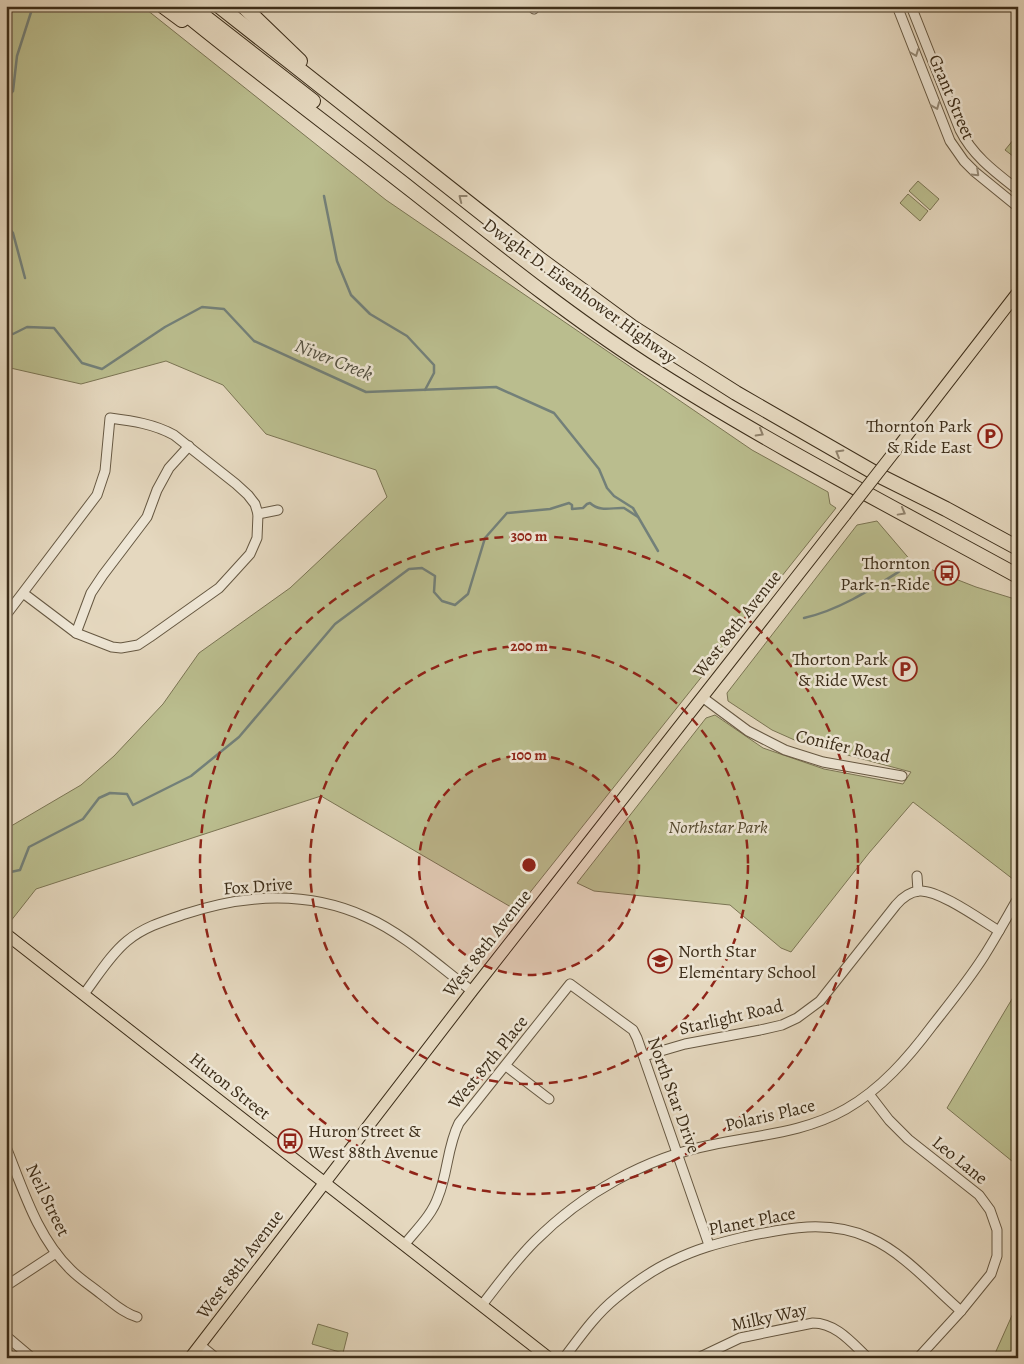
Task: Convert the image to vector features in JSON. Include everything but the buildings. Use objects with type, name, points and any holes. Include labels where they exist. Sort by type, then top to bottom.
[{"type":"highway","points":[[164,6],[204,36],[224,45]]},
{"type":"highway","name":"Dwight D. Eisenhower Highway","points":[[176,6],[567,310],[645,364],[841,480],[1018,576]]},
{"type":"highway","points":[[191,6],[526,269],[605,327],[697,388],[718,408]]},
{"type":"highway","points":[[210,6],[245,27]]},
{"type":"highway","name":"Dwight D. Eisenhower Highway","points":[[218,6],[541,260],[632,326],[876,480],[946,509],[1018,548]]},
{"type":"highway","points":[[243,6],[370,126]]},
{"type":"highway","points":[[876,480],[1018,558]]},
{"type":"main road","name":"West 88th Avenue","points":[[190,1358],[472,991],[845,515],[876,480],[895,451],[1018,292]]},
{"type":"main road","name":"Huron Street","points":[[7,935],[549,1358]]},
{"type":"street","name":"Grant Street","points":[[897,6],[950,141],[964,161],[975,172],[1018,207]]},
{"type":"street","name":"Grant Street","points":[[911,6],[966,143],[978,157],[1018,190]]},
{"type":"street","points":[[6,615],[97,495],[106,471],[110,418],[135,421],[174,435],[248,495],[255,504],[258,514],[257,538],[246,558],[219,588],[138,645],[121,648],[112,647],[76,633],[23,594]]},
{"type":"street","points":[[76,633],[91,593],[147,517],[157,490],[169,468],[189,446]]},
{"type":"street","points":[[258,514],[278,510]]},
{"type":"street","name":"Conifer Road","points":[[702,697],[748,731],[785,750],[823,762],[902,776]]},
{"type":"street","points":[[917,876],[918,891],[926,891],[939,896],[999,931]]},
{"type":"street","name":"Starlight Road","points":[[644,1056],[685,1044],[782,1025],[798,1018],[820,1001],[896,905],[906,895],[918,891]]},
{"type":"street","name":"Fox Drive","points":[[84,994],[126,942],[154,925],[223,903],[256,898],[281,897],[329,904],[375,921],[395,933],[472,991]]},
{"type":"street","name":"Polaris Place","points":[[482,1305],[535,1241],[562,1217],[627,1174],[678,1153],[812,1125],[847,1109],[869,1094],[893,1073],[915,1048],[967,981],[1018,898]]},
{"type":"street","name":"North Star Drive","points":[[570,984],[633,1030],[644,1056],[709,1245]]},
{"type":"street","name":"West 87th Place","points":[[405,1244],[435,1205],[442,1185],[452,1140],[459,1124],[570,984]]},
{"type":"street","points":[[506,1066],[549,1100]]},
{"type":"street","name":"Leo Lane","points":[[869,1094],[908,1139],[979,1196],[993,1216],[997,1230],[998,1242],[994,1267],[987,1281],[918,1358]]},
{"type":"street","name":"Neil Street","points":[[6,1147],[36,1220],[56,1253],[76,1274],[121,1309],[137,1316]]},
{"type":"street","name":"Planet Place","points":[[564,1358],[588,1326],[615,1298],[656,1269],[709,1245],[792,1228],[824,1226],[845,1229],[869,1237],[896,1253],[961,1311]]},
{"type":"street","points":[[6,1286],[56,1253]]},
{"type":"street","name":"Milky Way","points":[[698,1358],[740,1338],[820,1323],[832,1327],[868,1358]]},
{"type":"street","points":[[6,1336],[32,1358]]},
{"type":"street","points":[[200,1345],[216,1358]]},
{"type":"green space","points":[[6,6],[142,6],[386,200],[752,450],[828,492],[830,504],[836,508],[516,910],[321,796],[36,889],[10,922],[6,919],[6,829],[81,785],[114,756],[163,704],[199,653],[290,588],[387,497],[376,470],[266,434],[223,385],[166,361],[81,384],[6,367]]},
{"type":"green space","points":[[1018,134],[1018,160],[1005,150]]},
{"type":"green space","points":[[918,181],[939,199],[930,210],[909,191]]},
{"type":"green space","points":[[908,194],[928,211],[920,221],[900,203]]},
{"type":"green space","name":"Northstar Park","points":[[877,521],[912,562],[976,587],[1018,600],[1018,883],[913,802],[869,853],[791,952],[781,948],[730,905],[594,891],[577,883],[706,718],[715,715],[763,748],[824,769],[903,784],[911,772],[799,742],[772,730],[728,701],[727,693],[857,525]]},
{"type":"green space","points":[[1018,989],[1018,1166],[947,1108]]},
{"type":"green space","points":[[1018,1302],[1018,1358],[993,1358]]},
{"type":"green space","points":[[318,1324],[348,1333],[343,1353],[312,1344]]},
{"type":"waterway","points":[[6,98],[13,91],[17,56],[33,6]]},
{"type":"waterway","points":[[324,196],[337,261],[351,295],[370,314],[407,336],[434,365],[434,373],[425,390]]},
{"type":"waterway","points":[[6,224],[13,233],[25,278]]},
{"type":"waterway","name":"Niver Creek","points":[[6,333],[13,334],[27,327],[54,328],[82,363],[102,369],[165,327],[202,307],[224,309],[254,341],[366,392],[496,387],[554,413],[599,469],[607,488],[614,496],[633,508],[658,551]]},
{"type":"waterway","points":[[6,873],[20,870],[29,847],[83,819],[99,798],[110,793],[127,794],[133,805],[191,776],[239,737],[335,624],[409,569],[422,568],[435,576],[434,592],[442,601],[455,605],[468,594],[485,538],[507,513],[550,509],[569,503],[572,505],[572,509],[583,508],[590,503],[603,509],[624,508],[638,517]]},
{"type":"waterway","name":"Niver Creek","points":[[804,618],[842,605],[900,571]]},
{"type":"waterway","points":[[1018,1009],[1018,1047]]},
{"type":"waterway","points":[[1014,1358],[1014,1348],[1018,1340]]},
{"type":"place","name":"Thornton Park & Ride East","points":[[990,436]]},
{"type":"place","name":"Thornton Park-n-Ride","points":[[947,573]]},
{"type":"place","name":"Thorton Park & Ride West","points":[[905,669]]},
{"type":"place","name":"North Star Elementary School","points":[[660,961]]},
{"type":"place","name":"Huron Street & West 88th Avenue","points":[[290,1141]]}]
